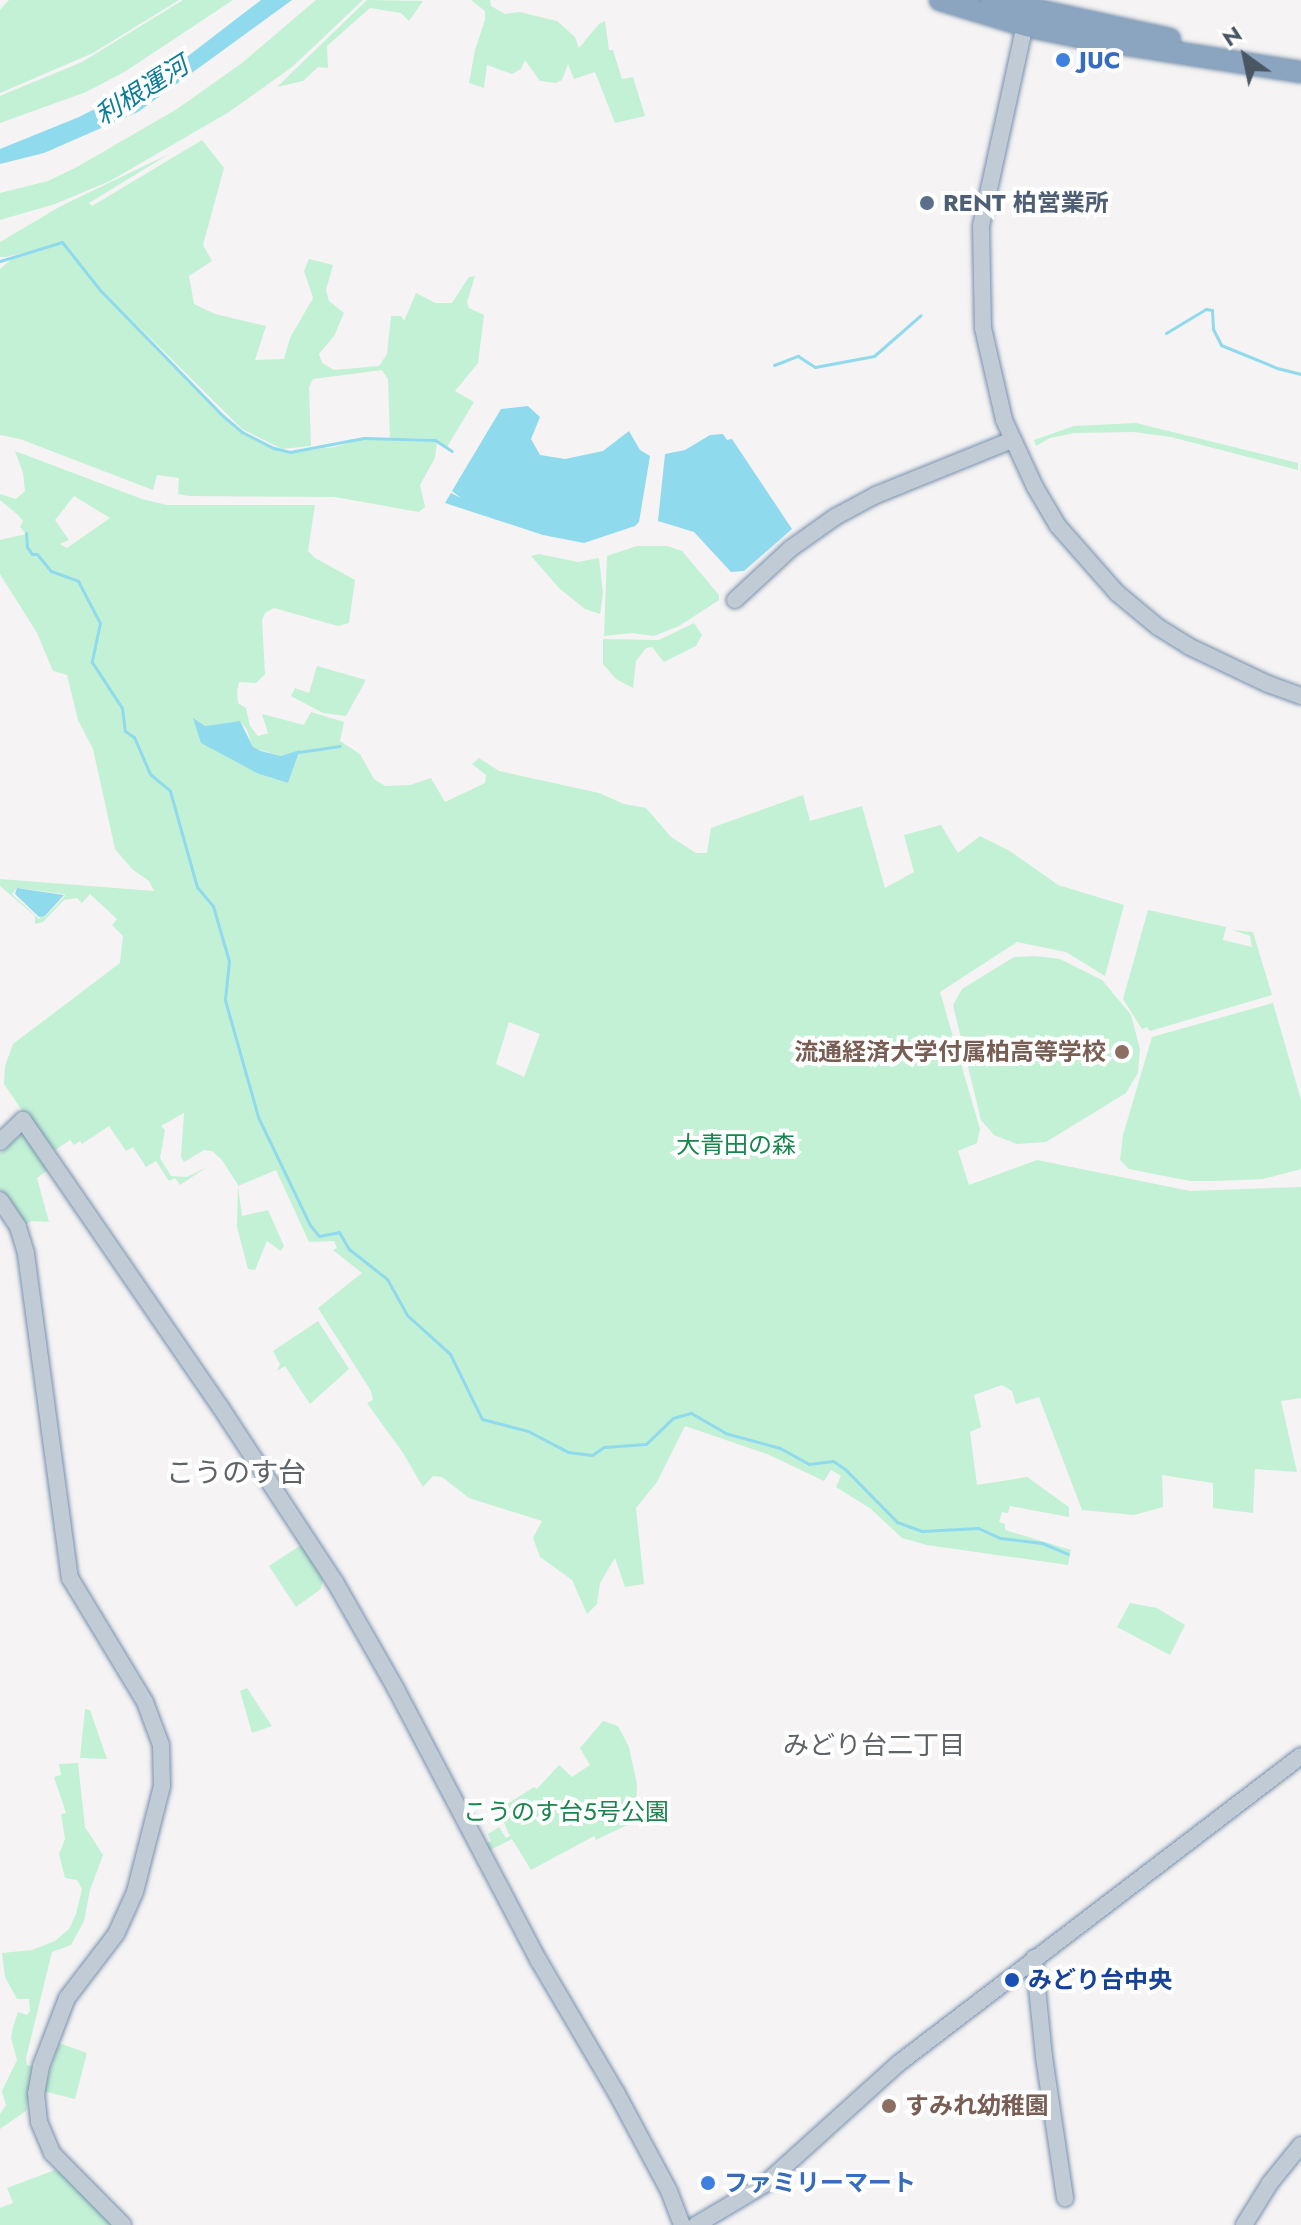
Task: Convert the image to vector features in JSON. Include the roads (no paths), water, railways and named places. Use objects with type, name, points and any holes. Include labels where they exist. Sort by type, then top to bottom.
[{"type":"highway","points":[[940,0],[1027,17],[1301,60]]},
{"type":"highway","points":[[991,0],[1027,17],[1169,53],[1301,72]]},
{"type":"street","points":[[1027,17],[991,170],[980,239],[983,328],[993,383],[1012,440],[1058,526],[1097,573],[1133,607],[1158,627],[1209,657],[1301,696]]},
{"type":"street","points":[[735,600],[790,549],[835,517],[876,495],[1012,440]]},
{"type":"street","points":[[0,1142],[23,1120],[221,1408],[335,1582],[396,1689],[539,1961],[616,2092],[669,2191],[682,2225]]},
{"type":"street","points":[[0,1200],[18,1227],[26,1254],[70,1578],[145,1702],[161,1745],[162,1786],[135,1892],[116,1934],[67,1998],[41,2066],[36,2093],[39,2122],[52,2153],[123,2225]]},
{"type":"street","points":[[696,2225],[765,2184],[899,2063],[1301,1756]]},
{"type":"street","points":[[1034,1958],[1044,2057],[1065,2198]]},
{"type":"street","points":[[1244,2225],[1270,2183],[1301,2145]]},
{"type":"water","name":"利根運河","points":[[261,0],[292,0],[138,112],[44,153],[0,164],[0,149],[79,117],[166,73]]},
{"type":"water","points":[[528,406],[540,417],[531,439],[540,455],[565,459],[603,451],[629,431],[640,450],[650,456],[639,522],[635,526],[584,543],[543,535],[445,503],[451,493],[461,498],[452,491],[501,409]]},
{"type":"water","points":[[723,434],[727,440],[732,439],[792,529],[744,571],[731,572],[694,532],[658,521],[665,454],[685,450],[710,435]]},
{"type":"water","points":[[193,718],[205,726],[240,721],[253,747],[261,751],[281,756],[300,750],[288,783],[259,774],[201,743]]},
{"type":"water","points":[[17,888],[64,895],[45,916],[39,917],[15,894]]},
{"type":"waterway","points":[[0,261],[62,242],[100,290],[223,416],[242,432],[274,448],[290,452],[364,438],[435,440],[452,451]]},
{"type":"waterway","points":[[1166,333],[1206,309],[1212,310],[1213,329],[1221,345],[1277,368],[1301,374]]},
{"type":"waterway","points":[[774,365],[798,356],[815,367],[874,356],[921,315]]},
{"type":"waterway","points":[[26,533],[27,547],[32,554],[37,554],[51,571],[78,581],[100,623],[92,662],[122,708],[125,731],[134,737],[150,774],[170,791],[197,887],[213,906],[229,961],[225,1000],[258,1117],[310,1225],[319,1236],[339,1232],[349,1249],[387,1279],[407,1315],[450,1354],[482,1419],[528,1431],[568,1452],[592,1455],[604,1447],[646,1444],[673,1418],[691,1413],[725,1433],[780,1448],[809,1464],[833,1461],[845,1469],[897,1522],[922,1531],[978,1528],[1000,1538],[1042,1543],[1068,1554]]},
{"type":"waterway","points":[[299,752],[340,746]]},
{"type":"place","name":"JUC","points":[[1063,60]]},
{"type":"place","name":"RENT 柏営業所","points":[[927,203]]},
{"type":"place","name":"流通経済大学付属柏高等学校","points":[[1122,1052]]},
{"type":"place","name":"みどり台中央","points":[[1012,1980]]},
{"type":"place","name":"すみれ幼稚園","points":[[889,2106]]},
{"type":"place","name":"ファミリーマート","points":[[708,2183]]},
{"type":"district","name":"こうのす台","points":[[236,1473]]},
{"type":"district","name":"みどり台二丁目","points":[[874,1746]]},
{"type":"park label","name":"大青田の森","points":[[736,1145]]},
{"type":"park label","name":"こうのす台５号公園","points":[[566,1812]]}]
